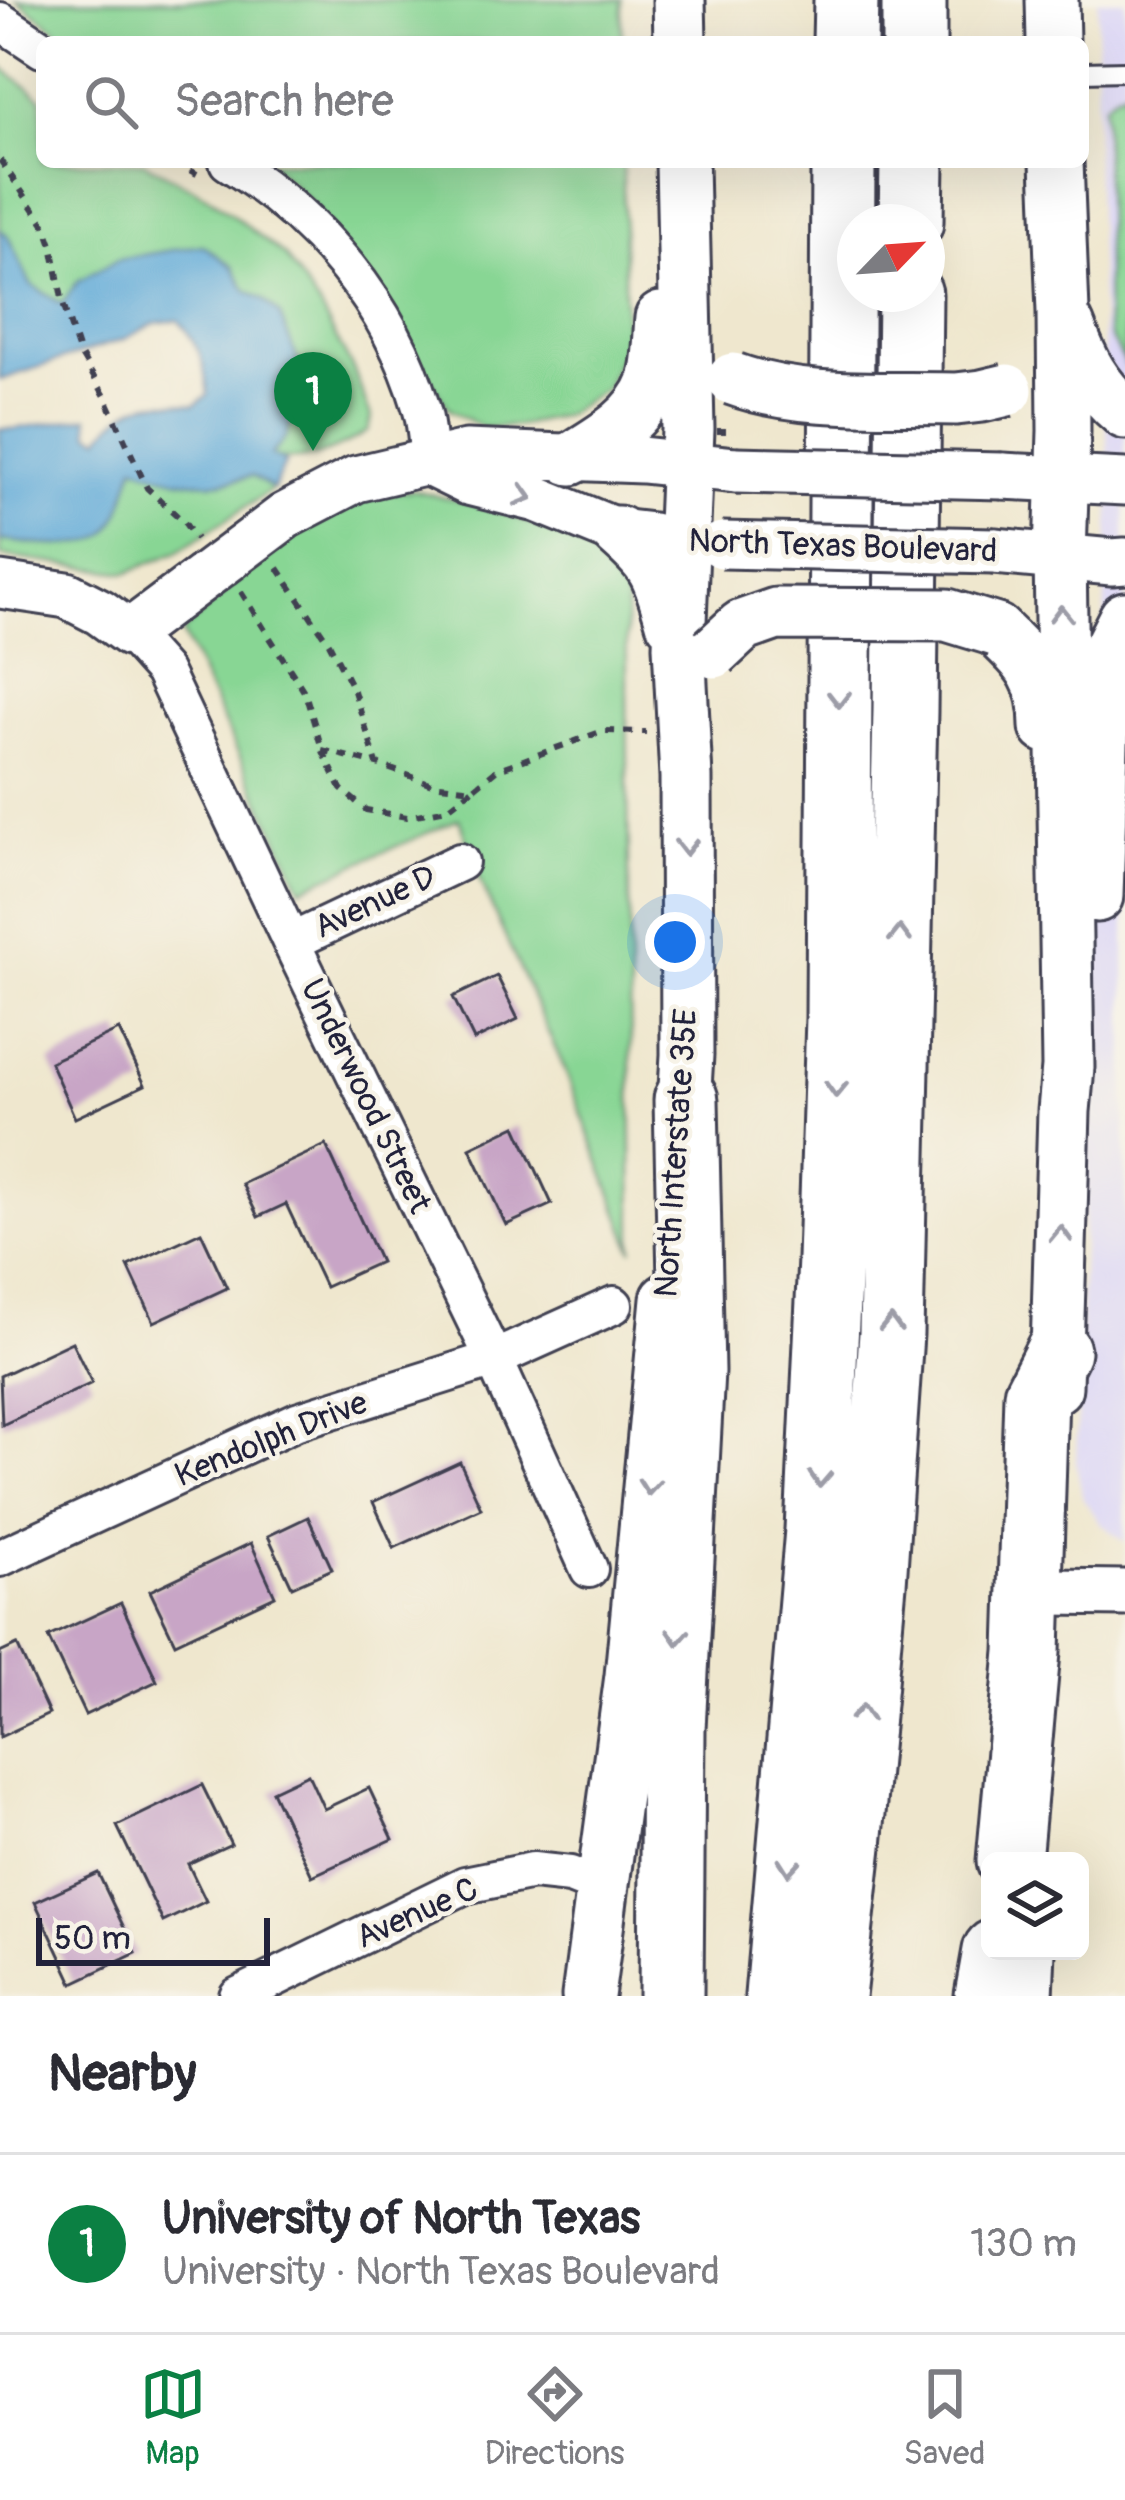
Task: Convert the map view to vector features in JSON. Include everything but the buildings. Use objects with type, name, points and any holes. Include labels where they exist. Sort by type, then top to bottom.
[{"type":"highway","points":[[845,36],[846,0]]},
{"type":"highway","points":[[914,0],[914,36]]},
{"type":"highway","points":[[777,1996],[817,1530],[831,1237],[838,1018],[843,168]]},
{"type":"highway","points":[[911,204],[912,168]]},
{"type":"highway","points":[[832,1996],[874,1584],[892,1334],[910,312]]},
{"type":"highway","points":[[671,1996],[673,1729],[692,1371],[686,1100]]},
{"type":"highway","points":[[1010,1852],[1028,1652],[1036,1394],[1058,1351]]},
{"type":"highway","points":[[987,1996],[993,1960]]},
{"type":"main road","points":[[679,0],[680,36]]},
{"type":"main road","points":[[1052,0],[1053,36]]},
{"type":"main road","points":[[571,459],[634,415],[653,382],[681,168]]},
{"type":"main road","points":[[683,168],[711,467],[697,649]]},
{"type":"main road","points":[[684,168],[702,233],[708,322],[720,360],[733,379],[791,394],[982,396],[1028,379],[1045,363],[1063,312]]},
{"type":"main road","points":[[1036,1852],[1051,1592],[1068,1067],[1060,556],[1063,312],[1057,168]]},
{"type":"main road","points":[[1063,312],[1082,364],[1107,398],[1125,413]]},
{"type":"main road","points":[[618,532],[645,555],[658,574],[697,649]]},
{"type":"main road","points":[[697,649],[776,614],[946,615],[996,630],[1037,674],[1046,712],[1047,970],[1068,1067]]},
{"type":"main road","points":[[1068,1067],[1095,960],[1105,657],[1125,618]]},
{"type":"main road","name":"North Interstate 35E","points":[[588,1996],[631,1676],[686,1100],[686,777],[697,649]]},
{"type":"main road","points":[[1027,1996],[1029,1960]]},
{"type":"street","points":[[0,21],[36,45]]},
{"type":"street","points":[[217,171],[263,184],[346,265],[379,312],[404,361],[423,411],[429,463]]},
{"type":"street","points":[[0,585],[68,595],[129,633],[256,536],[314,499],[356,479],[466,453],[1125,482]]},
{"type":"street","name":"North Texas Boulevard","points":[[429,463],[468,482],[537,499],[618,532],[702,543],[994,551],[1125,561]]},
{"type":"street","name":"Underwood Street","points":[[129,633],[163,670],[494,1359],[589,1569]]},
{"type":"street","name":"Avenue D","points":[[291,942],[460,862]]},
{"type":"street","name":"Kendolph Drive","points":[[0,1558],[297,1421],[494,1359],[614,1305]]},
{"type":"street","points":[[1051,1592],[1125,1593]]},
{"type":"street","name":"Avenue C","points":[[238,1996],[465,1885],[533,1871],[570,1875],[603,1888]]},
{"type":"lane","points":[[1089,73],[1125,71]]},
{"type":"path","points":[[0,160],[45,225],[80,352],[147,488],[184,521],[203,548]]},
{"type":"path","points":[[270,555],[354,691],[377,764]]},
{"type":"path","points":[[234,583],[305,693],[322,749],[341,789],[366,810],[406,817],[447,809],[496,770],[603,731],[656,732]]},
{"type":"path","points":[[322,749],[432,784],[473,789]]},
{"type":"shaded area","points":[[1098,0],[1125,0],[1125,1542],[1101,1523],[1083,1499],[1076,1463],[1110,507],[1095,160]]},
{"type":"green space","points":[[17,0],[622,0],[622,36],[65,36]]},
{"type":"green space","points":[[0,66],[36,93],[36,168],[154,168],[209,197],[285,256],[354,371],[371,417],[368,431],[308,457],[270,456],[286,437],[298,361],[279,314],[245,290],[233,267],[63,304],[31,285],[7,235],[0,230]]},
{"type":"green space","points":[[1125,90],[1125,364],[1107,323],[1104,104]]},
{"type":"green space","points":[[274,168],[623,168],[625,345],[606,388],[565,415],[518,426],[483,428],[450,410],[312,204]]},
{"type":"green space","points":[[135,464],[192,482],[252,476],[273,489],[177,552],[126,573],[0,556],[0,540],[124,501]]},
{"type":"green space","points":[[414,490],[489,508],[583,542],[626,593],[633,1250],[565,1070],[481,883],[459,819],[301,888],[182,633],[252,565],[309,523],[360,496]]},
{"type":"water","points":[[0,230],[7,235],[31,285],[62,304],[78,281],[118,259],[203,245],[233,267],[246,290],[279,314],[298,361],[300,400],[286,437],[271,455],[286,462],[273,489],[252,476],[192,482],[135,465],[119,513],[102,536],[59,545],[0,540],[0,429],[88,417],[90,433],[100,438],[121,416],[141,405],[194,405],[208,395],[200,354],[178,320],[155,323],[124,339],[0,380]]},
{"type":"place","name":"University of North Texas","points":[[313,451]]}]
